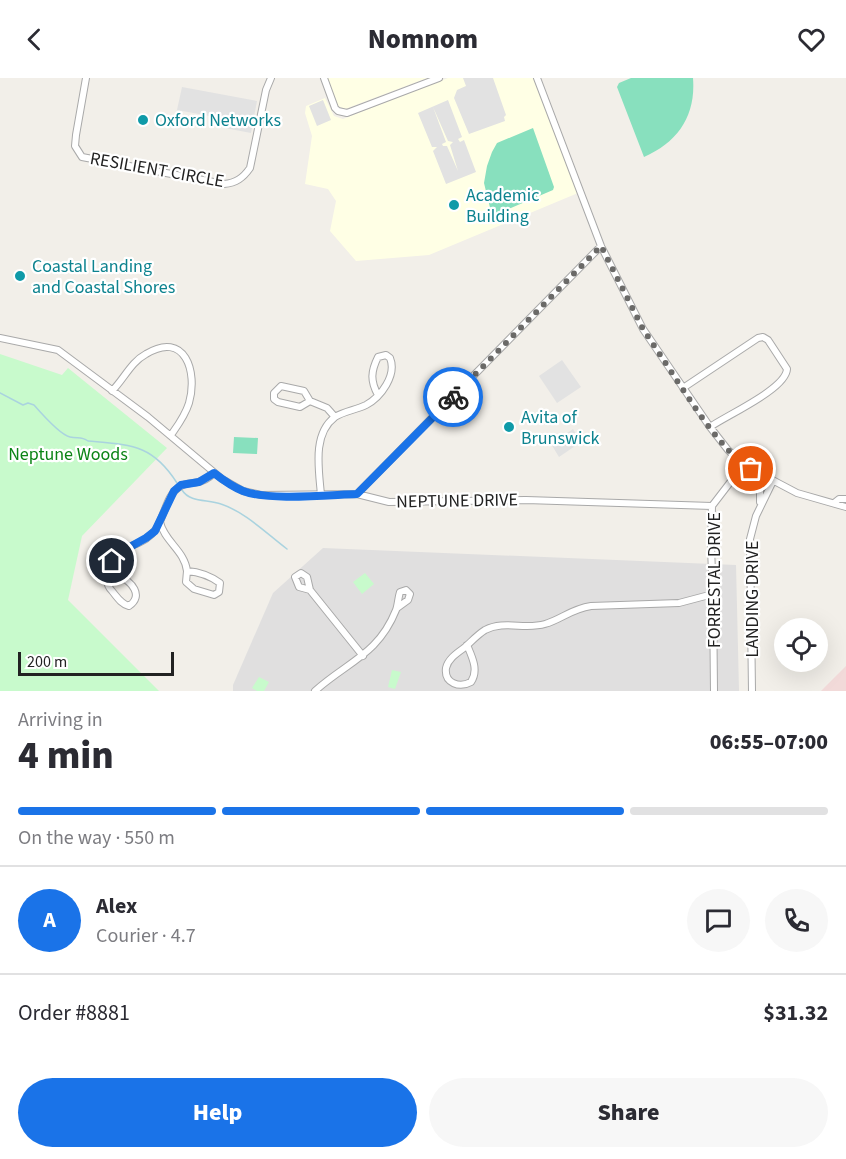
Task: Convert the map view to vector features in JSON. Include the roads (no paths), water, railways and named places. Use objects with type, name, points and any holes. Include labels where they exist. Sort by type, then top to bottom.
[{"type":"street","name":"RESILIENT CIRCLE","points":[[86,78],[75,146],[82,157],[224,184],[236,182],[250,168],[263,100],[272,78]]},
{"type":"street","points":[[324,78],[335,108],[347,113],[439,78]]},
{"type":"street","points":[[537,78],[601,246],[643,329],[710,427],[728,450],[744,465],[797,493],[846,507]]},
{"type":"street","points":[[357,494],[601,246]]},
{"type":"street","points":[[683,388],[758,338],[764,337],[768,340],[787,369],[784,380],[749,405],[710,427]]},
{"type":"street","name":"NEPTUNE DRIVE","points":[[0,338],[58,350],[171,435],[214,473],[243,491],[261,495],[357,494],[389,502],[526,500],[712,506]]},
{"type":"street","points":[[112,391],[130,368],[148,352],[173,348],[181,352],[188,359],[192,375],[192,391],[183,418],[171,435]]},
{"type":"street","points":[[321,495],[319,470],[321,438],[325,427],[335,417],[367,405],[378,395],[386,386],[392,364],[386,355],[378,357],[374,366],[371,382],[378,395]]},
{"type":"street","points":[[310,401],[300,407],[278,402],[274,399],[274,393],[281,386],[304,391],[310,401],[327,408],[335,417]]},
{"type":"street","name":"LANDING DRIVE","points":[[751,469],[760,485],[760,508]]},
{"type":"street","points":[[108,574],[119,576],[136,590],[137,597],[129,606],[124,605],[108,587],[108,574],[112,561],[119,553],[155,531],[174,491],[181,485],[199,482],[214,473]]},
{"type":"street","name":"FORRESTAL DRIVE","points":[[714,691],[712,506],[735,476]]},
{"type":"street","name":"LANDING DRIVE","points":[[752,691],[749,551],[753,528],[773,481]]},
{"type":"street","points":[[834,503],[839,499],[846,499]]},
{"type":"street","points":[[160,522],[165,535],[186,562],[186,582],[194,589],[214,595],[219,592],[220,583],[216,580],[202,572],[187,572]]},
{"type":"street","points":[[310,590],[363,656]]},
{"type":"street","points":[[467,645],[472,656],[475,677],[471,682],[460,686],[453,684],[449,679],[447,667],[453,656],[476,637],[493,627],[542,625],[578,608],[678,603],[713,594]]},
{"type":"street","points":[[315,691],[363,656],[379,640],[397,608]]},
{"type":"waterway","points":[[0,393],[23,405],[28,403],[34,405],[56,428],[70,437],[128,446],[149,454],[168,470],[177,483]]},
{"type":"waterway","points":[[182,490],[190,497],[216,502],[238,512],[287,549]]},
{"type":"place","name":"Oxford Networks","points":[[143,120]]},
{"type":"place","name":"Academic Building","points":[[454,205]]},
{"type":"place","name":"Coastal Landing and Coastal Shores","points":[[20,276]]},
{"type":"place","name":"Avita of Brunswick","points":[[509,427]]},
{"type":"park label","name":"Neptune Woods","points":[[68,454]]}]
